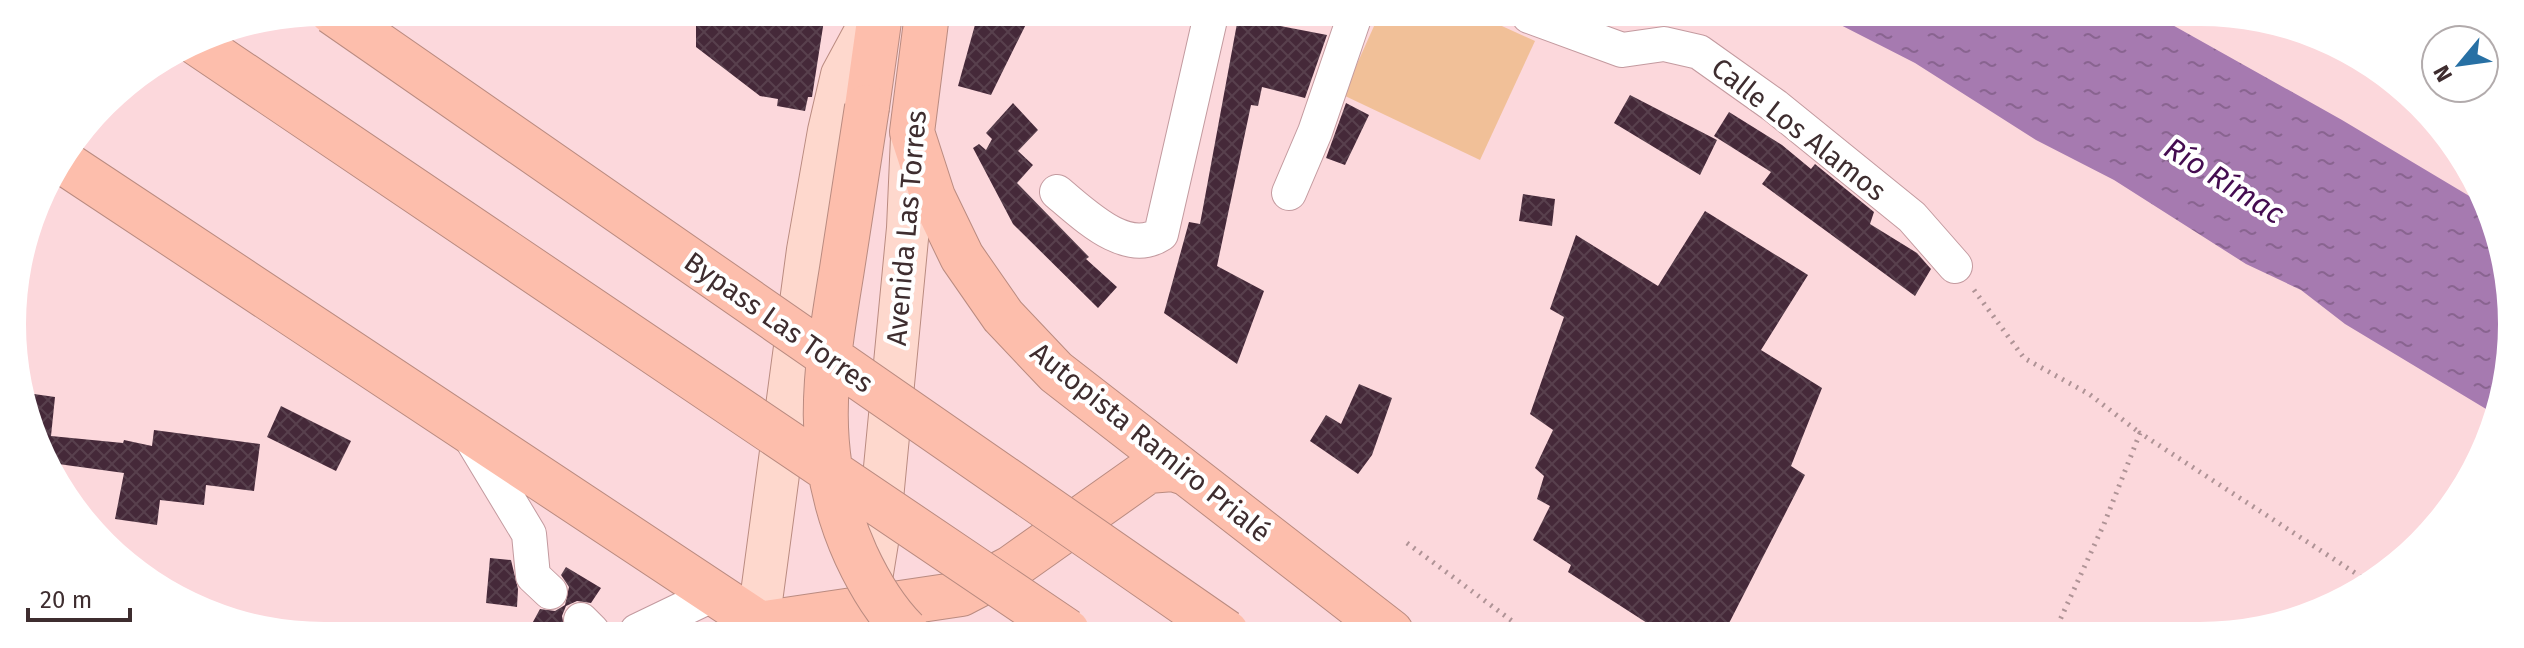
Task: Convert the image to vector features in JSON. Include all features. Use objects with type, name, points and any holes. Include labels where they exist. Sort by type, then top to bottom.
[{"type":"highway","name":"Bypass Las Torres","points":[[352,26],[1212,622]]},
{"type":"highway","points":[[877,26],[828,357],[825,440],[830,483],[844,528],[874,590],[899,622]]},
{"type":"highway","name":"Avenida Las Torres","points":[[912,132],[925,26]]},
{"type":"highway","points":[[207,50],[1054,622]]},
{"type":"highway","name":"Autopista Ramiro Prialé","points":[[912,132],[933,197],[956,245],[1003,316],[1056,372],[1378,622]]},
{"type":"highway","points":[[71,167],[752,622]]},
{"type":"highway","points":[[832,622],[862,619],[940,600],[981,586],[1069,530],[1148,471],[1173,469],[1185,473]]},
{"type":"main road","points":[[763,622],[808,250],[829,131],[842,75],[871,26]]},
{"type":"main road","name":"Avenida Las Torres","points":[[862,619],[882,498],[908,228],[912,132]]},
{"type":"lane","points":[[1057,192],[1097,225],[1137,243],[1150,242],[1161,234],[1208,26]]},
{"type":"lane","points":[[1289,193],[1315,132],[1351,26]]},
{"type":"lane","name":"Calle Los Alamos","points":[[1556,26],[1622,50],[1664,44],[1699,52],[1775,106],[1912,217],[1955,266]]},
{"type":"lane","points":[[467,431],[529,534],[533,576],[550,592]]},
{"type":"lane","points":[[656,622],[714,594]]},
{"type":"path","points":[[1955,266],[2024,358],[2089,394],[2140,433],[2360,576]]},
{"type":"path","points":[[2059,622],[2104,524],[2140,433]]},
{"type":"path","points":[[1407,543],[1514,622]]},
{"type":"shaded area","points":[[1374,26],[1502,26],[1535,41],[1480,160],[1343,95]]},
{"type":"water","name":"Río Rímac","points":[[1843,26],[2174,26],[2469,196],[2488,247],[2497,305],[2495,363],[2486,409],[2345,324],[2301,290],[2246,264],[2114,180],[2036,140],[1915,63]]},
{"type":"building","points":[[696,26],[823,26],[812,97],[808,97],[805,111],[777,106],[778,99],[760,96],[696,47]]},
{"type":"building","points":[[975,26],[1025,26],[991,95],[958,86]]},
{"type":"building","points":[[1237,26],[1280,26],[1327,35],[1305,98],[1262,87],[1258,106],[1251,105],[1217,266],[1264,291],[1237,364],[1164,313],[1189,222],[1200,224]]},
{"type":"building","points":[[1630,95],[1717,140],[1700,175],[1614,123]]},
{"type":"building","points":[[1013,103],[1038,130],[1018,151],[1033,165],[1017,183],[1089,257],[1086,259],[1117,287],[1098,308],[1013,224],[973,148],[979,144],[986,150],[992,139],[986,133]]},
{"type":"building","points":[[1346,103],[1369,115],[1345,165],[1326,158]]},
{"type":"building","points":[[1729,112],[1782,145],[1811,169],[1815,164],[1874,212],[1870,224],[1917,253],[1931,269],[1915,296],[1762,184],[1771,172],[1714,136]]},
{"type":"building","points":[[1523,194],[1555,199],[1552,226],[1519,221]]},
{"type":"building","points":[[1705,211],[1808,275],[1761,350],[1822,388],[1791,466],[1805,475],[1730,622],[1646,622],[1568,572],[1571,565],[1533,540],[1550,506],[1537,499],[1544,476],[1535,468],[1553,430],[1530,414],[1564,317],[1550,309],[1576,235],[1658,286]]},
{"type":"building","points":[[1359,384],[1392,398],[1372,455],[1358,474],[1310,441],[1326,415],[1341,424]]},
{"type":"building","points":[[35,394],[55,397],[51,436],[123,443],[124,440],[152,446],[154,430],[260,444],[254,491],[206,485],[204,505],[160,500],[157,525],[115,519],[124,473],[61,464]]},
{"type":"building","points":[[281,406],[351,441],[336,471],[267,437]]},
{"type":"building","points":[[490,558],[511,560],[518,589],[517,607],[486,603]]},
{"type":"building","points":[[566,567],[601,588],[591,603],[577,601],[566,606],[563,622],[533,622],[540,609],[555,611],[565,605],[569,587],[561,575]]}]
